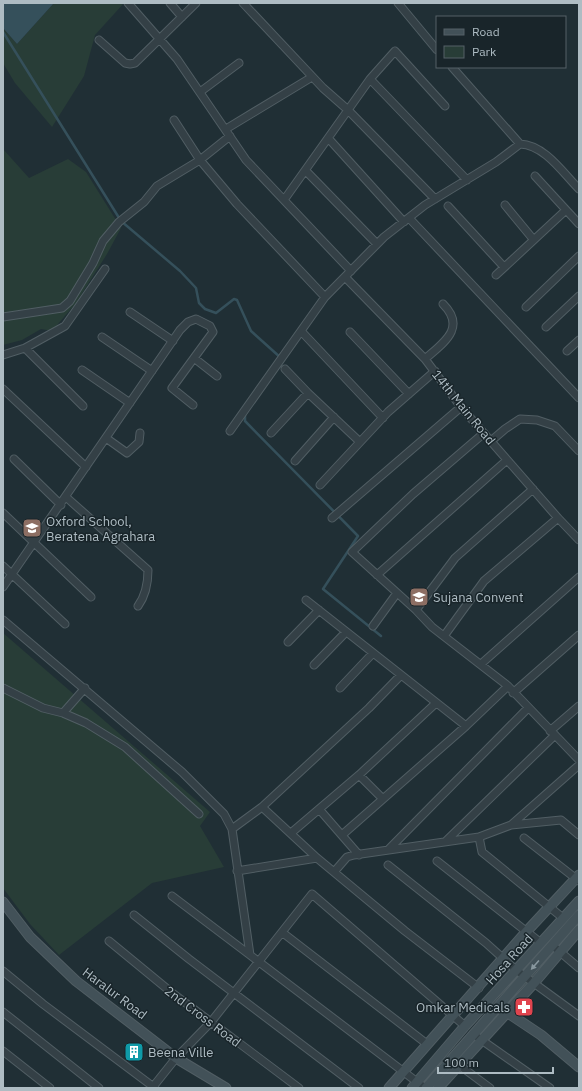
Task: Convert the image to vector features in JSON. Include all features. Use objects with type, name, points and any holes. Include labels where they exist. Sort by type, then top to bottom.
[{"type":"street","points":[[128,3],[177,59],[246,160],[351,271]]},
{"type":"street","points":[[170,3],[182,17]]},
{"type":"street","points":[[99,40],[125,63],[135,63],[196,3]]},
{"type":"street","points":[[243,3],[312,77],[348,110],[435,199]]},
{"type":"street","points":[[398,3],[436,49]]},
{"type":"street","points":[[284,200],[329,139],[370,79],[395,51],[445,106]]},
{"type":"street","points":[[200,92],[239,63]]},
{"type":"street","points":[[453,68],[520,144]]},
{"type":"street","points":[[226,129],[312,77]]},
{"type":"street","points":[[370,79],[467,180]]},
{"type":"street","points":[[174,120],[200,160],[237,204],[325,297]]},
{"type":"street","points":[[3,317],[62,308],[70,301],[93,263],[103,241],[121,220],[144,202],[157,186],[200,160],[230,136]]},
{"type":"street","points":[[329,139],[579,398]]},
{"type":"street","points":[[230,431],[280,358],[325,297],[377,244],[435,199],[496,162],[520,144],[530,144],[545,154],[579,189]]},
{"type":"street","points":[[306,171],[377,244]]},
{"type":"street","points":[[534,176],[579,224]]},
{"type":"street","points":[[505,205],[533,239]]},
{"type":"street","points":[[448,206],[504,267]]},
{"type":"street","points":[[496,275],[533,239],[566,210]]},
{"type":"street","points":[[526,307],[579,256]]},
{"type":"street","points":[[3,355],[25,348],[65,326],[105,269]]},
{"type":"street","name":"14th Main Road","points":[[345,277],[435,371],[461,407],[579,540]]},
{"type":"street","points":[[546,327],[579,296]]},
{"type":"street","points":[[424,359],[448,339],[452,331],[453,322],[450,311],[443,304]]},
{"type":"street","points":[[130,312],[173,341]]},
{"type":"street","points":[[3,587],[173,341],[188,322],[196,319],[210,326],[213,332],[172,388],[193,405]]},
{"type":"street","points":[[301,331],[383,418]]},
{"type":"street","points":[[350,332],[409,394]]},
{"type":"street","points":[[102,337],[152,371]]},
{"type":"street","points":[[567,351],[579,340]]},
{"type":"street","points":[[25,348],[83,406]]},
{"type":"street","points":[[194,358],[217,376]]},
{"type":"street","points":[[285,369],[360,442]]},
{"type":"street","points":[[82,370],[130,403]]},
{"type":"street","points":[[320,485],[383,418],[435,371]]},
{"type":"street","points":[[3,388],[86,467]]},
{"type":"street","points":[[271,433],[308,393]]},
{"type":"street","points":[[332,518],[461,407]]},
{"type":"street","points":[[295,461],[334,417]]},
{"type":"street","points":[[491,441],[520,419],[537,420],[555,426],[579,451]]},
{"type":"street","points":[[106,438],[126,453],[138,442],[140,433]]},
{"type":"street","points":[[484,433],[413,494],[352,552],[444,636],[508,686],[513,693],[579,760]]},
{"type":"street","points":[[14,459],[61,505]]},
{"type":"street","points":[[377,575],[507,460]]},
{"type":"street","points":[[416,610],[455,558],[533,489]]},
{"type":"street","points":[[66,497],[148,570],[148,582],[142,600],[138,606]]},
{"type":"street","points":[[3,513],[91,597]]},
{"type":"street","points":[[444,636],[484,581],[558,518]]},
{"type":"street","points":[[3,566],[65,624]]},
{"type":"street","points":[[481,664],[579,576]]},
{"type":"street","points":[[372,626],[397,593]]},
{"type":"street","points":[[306,600],[466,726]]},
{"type":"street","points":[[288,642],[318,610]]},
{"type":"street","points":[[3,620],[85,688],[213,801],[224,814],[232,829],[250,955]]},
{"type":"street","points":[[314,665],[346,632]]},
{"type":"street","points":[[513,693],[579,635]]},
{"type":"street","points":[[340,688],[372,653]]},
{"type":"street","points":[[232,829],[262,807],[369,708],[401,675]]},
{"type":"street","points":[[342,836],[466,726],[508,686]]},
{"type":"street","points":[[3,688],[43,708],[63,713],[86,723],[125,746],[199,814]]},
{"type":"street","points":[[63,713],[85,688]]},
{"type":"street","points":[[291,833],[358,775],[436,703]]},
{"type":"street","points":[[445,842],[579,706]]},
{"type":"street","points":[[389,849],[528,708]]},
{"type":"street","points":[[511,825],[579,765]]},
{"type":"street","points":[[358,775],[383,799]]},
{"type":"street","points":[[262,807],[317,858],[405,931],[479,988]]},
{"type":"street","points":[[319,809],[359,855]]},
{"type":"street","points":[[334,872],[347,857],[389,849],[479,837],[511,825],[561,820],[579,835]]},
{"type":"street","points":[[479,837],[482,852],[563,918]]},
{"type":"street","points":[[390,1088],[427,1044],[479,988],[527,930],[578,878],[524,838]]},
{"type":"street","points":[[237,871],[317,858]]},
{"type":"street","points":[[437,861],[541,942]]},
{"type":"street","points":[[388,865],[486,943],[516,970],[579,1016]]},
{"type":"street","points":[[3,971],[43,1004],[153,1088],[176,1058],[211,1022],[235,993],[312,894],[465,1026]]},
{"type":"street","points":[[172,896],[259,963],[404,1070],[415,1085],[426,1088]]},
{"type":"street","name":"Hosa Road","points":[[415,1085],[465,1026],[579,901]]},
{"type":"street","name":"Haralur Road","points":[[3,902],[30,937],[76,981],[176,1058],[226,1088]]},
{"type":"street","name":"Hosa Road","points":[[426,1088],[579,914]]},
{"type":"street","points":[[134,915],[359,1088]]},
{"type":"street","points":[[438,1088],[534,983],[579,930]]},
{"type":"street","points":[[282,933],[427,1044]]},
{"type":"street","name":"2nd Cross Road","points":[[110,941],[211,1022],[299,1088]]},
{"type":"street","points":[[552,945],[579,968]]},
{"type":"street","points":[[498,1006],[541,1035],[579,1067]]},
{"type":"street","points":[[3,1012],[99,1088]]},
{"type":"street","points":[[473,1034],[550,1088]]},
{"type":"street","points":[[3,1051],[50,1088]]},
{"type":"street","points":[[452,1059],[490,1088]]},
{"type":"green space","points":[[54,3],[124,3],[95,35],[84,76],[52,127],[15,83],[3,63],[3,28],[17,44]]},
{"type":"green space","points":[[3,149],[29,178],[68,159],[86,172],[121,228],[107,254],[76,303],[52,331],[41,329],[22,340],[3,345]]},
{"type":"green space","points":[[3,633],[210,812],[200,826],[224,867],[152,883],[59,955],[30,924],[3,888]]},
{"type":"water","points":[[3,3],[54,3],[17,44],[3,28]]},
{"type":"waterway","points":[[3,32],[121,221],[180,271],[196,288],[199,303],[205,309],[216,313],[234,299],[237,300],[251,331],[281,358]]},
{"type":"waterway","points":[[245,413],[245,421],[358,536],[323,589],[381,636]]},
{"type":"place","name":"Oxford School, Beratena Agrahara","points":[[32,528]]},
{"type":"place","name":"Sujana Convent","points":[[419,597]]},
{"type":"place","name":"Omkar Medicals","points":[[524,1007]]},
{"type":"place","name":"Beena Ville","points":[[134,1052]]}]
